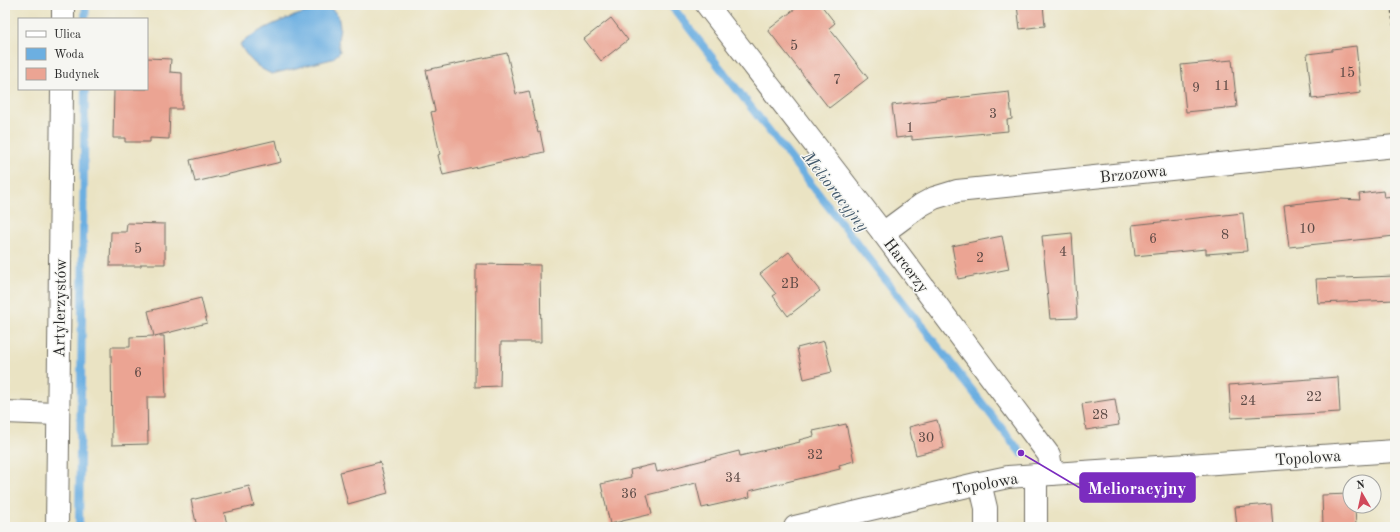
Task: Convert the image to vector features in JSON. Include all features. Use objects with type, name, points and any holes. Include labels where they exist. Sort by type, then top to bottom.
[{"type":"street","points":[[63,5],[63,18]]},
{"type":"street","name":"Harcerzy","points":[[707,5],[883,233],[1050,455],[1044,474],[1036,527]]},
{"type":"street","name":"Artylerzystów","points":[[57,527],[57,414],[62,90]]},
{"type":"street","name":"Brzozowa","points":[[883,233],[921,205],[934,198],[957,191],[1395,146]]},
{"type":"street","points":[[5,412],[57,414]]},
{"type":"street","name":"Topolowa","points":[[795,527],[1008,477],[1395,451]]},
{"type":"street","points":[[980,483],[986,508],[986,527]]},
{"type":"path","points":[[1391,5],[1395,33]]},
{"type":"water","points":[[328,6],[338,15],[340,27],[338,40],[340,52],[332,59],[272,74],[253,62],[240,44],[260,31],[282,20]]},
{"type":"building","points":[[800,5],[821,5],[835,23],[829,28],[868,78],[829,108],[768,30]]},
{"type":"building","points":[[1017,5],[1043,5],[1045,26],[1020,29]]},
{"type":"building","points":[[611,18],[628,40],[601,61],[584,39]]},
{"type":"building","points":[[1356,46],[1361,93],[1312,99],[1307,54]]},
{"type":"building","points":[[507,53],[516,94],[529,91],[538,133],[540,132],[544,152],[443,175],[431,112],[435,111],[426,70]]},
{"type":"building","points":[[148,58],[171,59],[170,72],[182,73],[182,109],[170,109],[169,139],[150,138],[150,142],[125,142],[125,138],[113,138],[114,90],[148,90]]},
{"type":"building","points":[[1232,60],[1237,107],[1186,112],[1181,65]]},
{"type":"building","points":[[1009,92],[1012,119],[1007,120],[1008,131],[912,140],[912,136],[896,138],[892,105]]},
{"type":"building","points":[[276,140],[281,162],[195,182],[190,160]]},
{"type":"building","points":[[1383,191],[1384,197],[1395,196],[1395,236],[1289,247],[1284,205],[1340,199],[1360,200],[1359,194]]},
{"type":"building","points":[[1243,213],[1247,251],[1206,254],[1206,249],[1135,256],[1132,225]]},
{"type":"building","points":[[127,223],[165,224],[165,264],[110,266],[111,232],[126,232]]},
{"type":"building","points":[[1072,233],[1077,318],[1050,319],[1042,236]]},
{"type":"building","points":[[1002,236],[1009,269],[958,279],[952,246]]},
{"type":"building","points":[[789,252],[820,291],[788,316],[773,296],[776,294],[760,274]]},
{"type":"building","points":[[476,264],[540,265],[541,342],[501,342],[500,386],[475,387]]},
{"type":"building","points":[[1395,276],[1395,300],[1318,303],[1316,279]]},
{"type":"building","points":[[201,298],[207,323],[155,336],[164,336],[166,397],[147,397],[148,444],[112,445],[111,347],[130,347],[130,337],[154,336],[148,311]]},
{"type":"building","points":[[824,341],[832,372],[804,379],[797,348]]},
{"type":"building","points":[[1338,377],[1340,412],[1231,418],[1229,385]]},
{"type":"building","points":[[1115,399],[1119,425],[1086,430],[1082,404]]},
{"type":"building","points":[[937,420],[944,448],[916,455],[909,427]]},
{"type":"building","points":[[846,424],[854,461],[839,465],[840,469],[749,491],[750,497],[702,508],[696,483],[647,495],[652,514],[610,524],[601,484],[631,477],[630,470],[655,464],[657,472],[739,451],[740,456],[800,442],[799,440],[814,436],[813,431]]},
{"type":"building","points":[[380,462],[388,493],[348,504],[340,472]]},
{"type":"building","points":[[249,486],[254,506],[224,513],[228,527],[197,527],[191,500]]},
{"type":"building","points":[[1342,494],[1342,514],[1355,514],[1356,527],[1323,527],[1322,495]]},
{"type":"building","points":[[1271,504],[1273,527],[1237,527],[1235,507]]},
{"type":"waterway","points":[[85,18],[86,5]]},
{"type":"waterway","name":"Melioracyjny","points":[[671,5],[1021,453]]},
{"type":"waterway","points":[[79,527],[85,90]]},
{"type":"place","name":"Melioracyjny","points":[[1021,453]]}]
